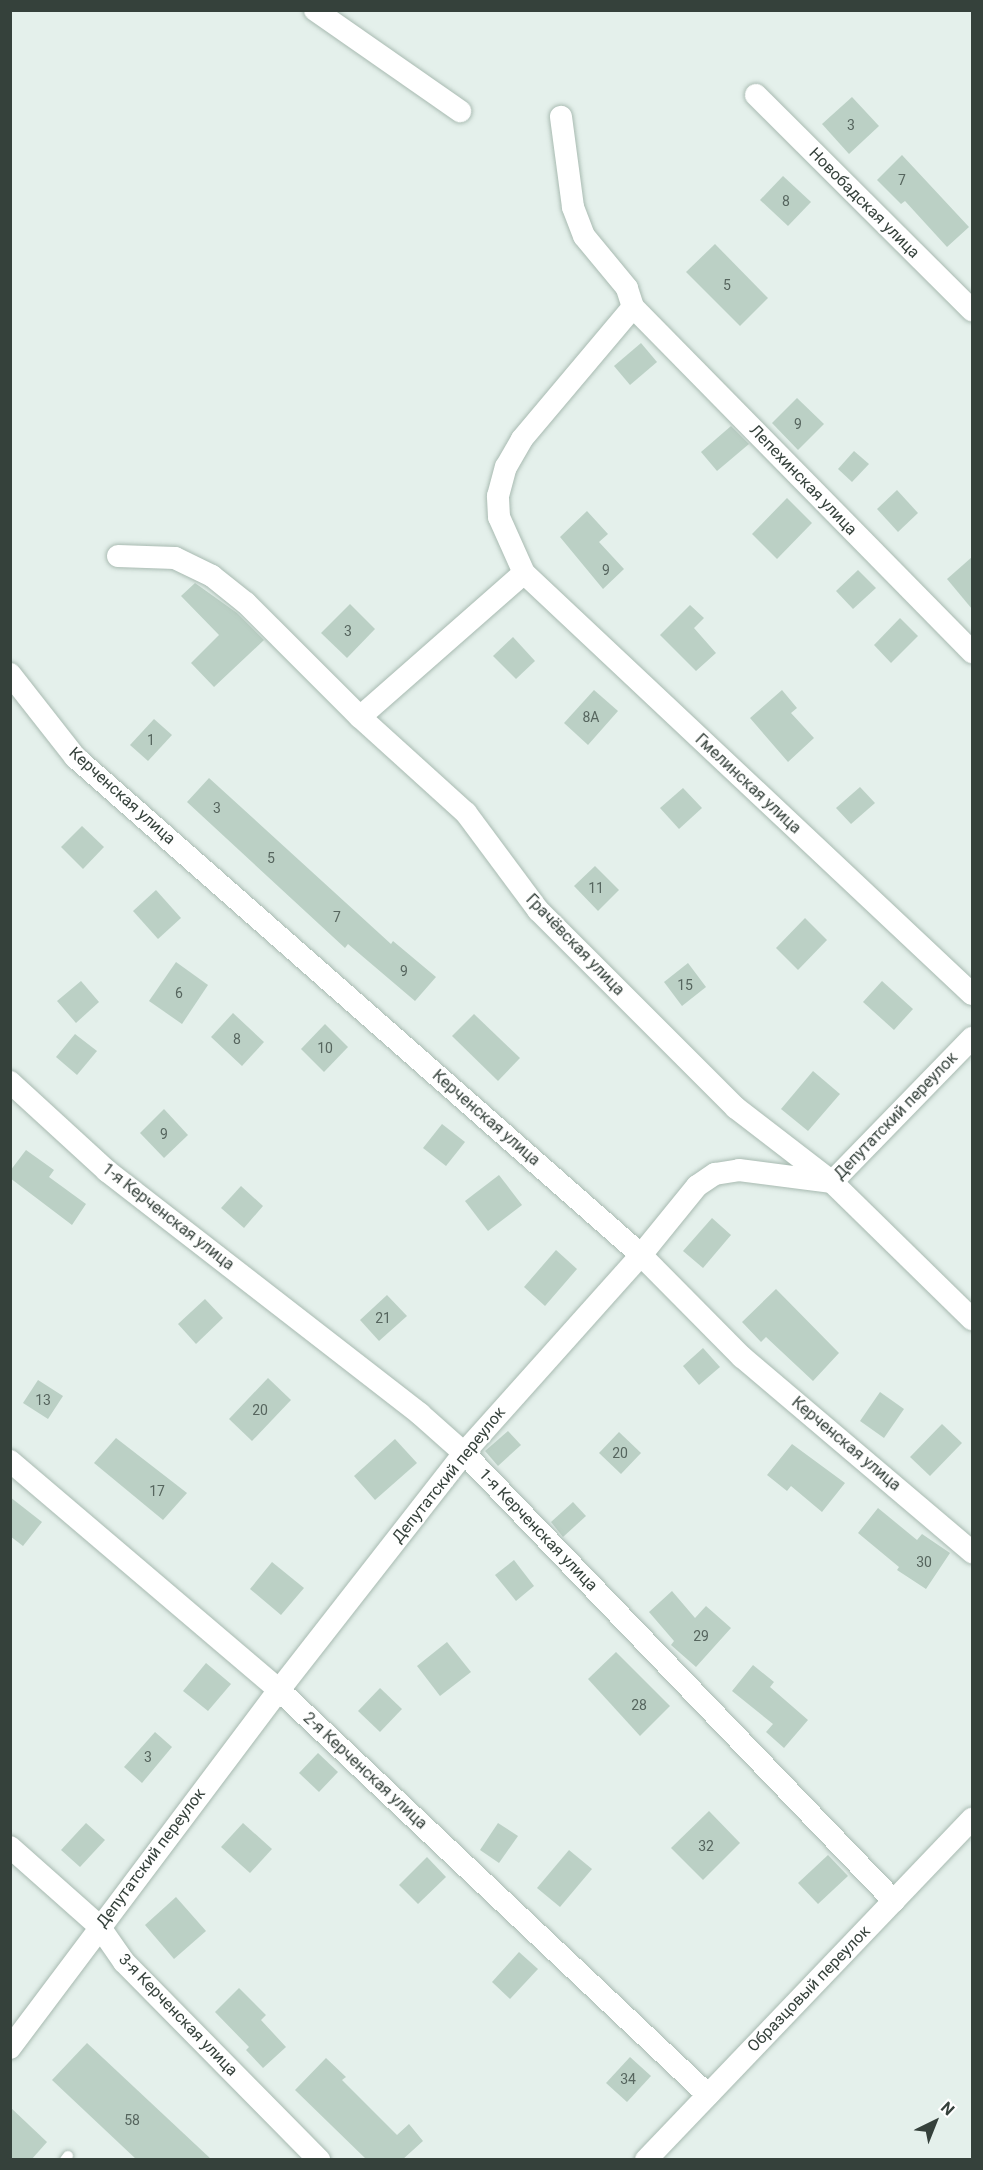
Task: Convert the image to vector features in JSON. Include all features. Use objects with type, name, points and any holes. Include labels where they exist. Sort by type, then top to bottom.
[{"type":"street","points":[[315,10],[460,111]]},
{"type":"street","name":"Новобадская улица","points":[[756,95],[972,310]]},
{"type":"street","name":"Лепехинская улица","points":[[561,117],[573,207],[584,236],[627,288],[633,307],[972,652]]},
{"type":"street","points":[[360,717],[524,573],[499,517],[498,496],[506,466],[522,439],[633,307]]},
{"type":"street","name":"Грачёвская улица","points":[[118,556],[175,558],[212,576],[360,717],[466,813],[538,910],[736,1108],[832,1182],[972,1319]]},
{"type":"street","name":"Гмелинская улица","points":[[524,573],[972,994]]},
{"type":"street","name":"Керченская улица","points":[[10,674],[75,757],[641,1255],[742,1357],[972,1552]]},
{"type":"street","name":"Депутатский переулок","points":[[10,2048],[99,1926],[279,1690],[464,1453],[641,1255],[697,1186],[715,1174],[739,1170],[832,1182],[972,1038]]},
{"type":"street","name":"1-я Керченская улица","points":[[10,1082],[107,1171],[420,1414],[464,1453],[894,1901]]},
{"type":"street","name":"2-я Керченская улица","points":[[10,1461],[279,1690],[708,2095]]},
{"type":"street","name":"Образцовый переулок","points":[[646,2160],[972,1819]]},
{"type":"street","name":"3-я Керченская улица","points":[[10,1847],[99,1926],[124,1962],[319,2160]]},
{"type":"building","points":[[852,97],[879,126],[849,154],[822,124]]},
{"type":"building","points":[[902,155],[969,227],[947,247],[905,201],[901,204],[877,180]]},
{"type":"building","points":[[783,176],[811,202],[788,226],[760,200]]},
{"type":"building","points":[[715,244],[768,298],[740,326],[686,272]]},
{"type":"building","points":[[641,343],[657,362],[630,385],[614,366]]},
{"type":"building","points":[[797,398],[824,424],[798,450],[772,423]]},
{"type":"building","points":[[731,426],[749,444],[717,471],[701,452]]},
{"type":"building","points":[[854,451],[869,464],[852,482],[838,469]]},
{"type":"building","points":[[897,490],[918,513],[898,532],[877,509]]},
{"type":"building","points":[[787,498],[812,523],[777,559],[752,534]]},
{"type":"building","points":[[587,511],[608,534],[599,542],[624,569],[603,589],[560,537]]},
{"type":"building","points":[[972,557],[972,609],[947,579]]},
{"type":"building","points":[[858,570],[876,588],[853,609],[836,591]]},
{"type":"building","points":[[195,583],[237,613],[264,640],[214,687],[191,663],[219,635],[181,596]]},
{"type":"building","points":[[350,604],[375,629],[347,658],[321,633]]},
{"type":"building","points":[[690,605],[704,618],[694,628],[716,653],[696,671],[660,635]]},
{"type":"building","points":[[900,618],[918,636],[891,663],[874,645]]},
{"type":"building","points":[[513,637],[535,661],[516,679],[493,656]]},
{"type":"building","points":[[594,690],[618,711],[588,745],[564,723]]},
{"type":"building","points":[[782,690],[797,708],[791,713],[814,738],[788,762],[750,718]]},
{"type":"building","points":[[154,719],[172,735],[148,761],[130,745]]},
{"type":"building","points":[[209,778],[391,944],[393,941],[436,977],[415,1001],[348,944],[345,948],[187,802]]},
{"type":"building","points":[[860,787],[875,803],[851,824],[836,808]]},
{"type":"building","points":[[683,788],[702,808],[679,829],[660,808]]},
{"type":"building","points":[[82,826],[104,847],[83,869],[61,847]]},
{"type":"building","points":[[595,866],[619,890],[598,911],[574,886]]},
{"type":"building","points":[[156,890],[181,918],[158,939],[133,911]]},
{"type":"building","points":[[805,918],[827,940],[798,970],[776,948]]},
{"type":"building","points":[[176,962],[208,985],[182,1024],[149,1001]]},
{"type":"building","points":[[688,963],[706,987],[682,1006],[664,982]]},
{"type":"building","points":[[81,981],[99,1002],[76,1023],[57,1001]]},
{"type":"building","points":[[882,981],[913,1009],[894,1030],[863,1002]]},
{"type":"building","points":[[233,1013],[264,1042],[242,1066],[211,1037]]},
{"type":"building","points":[[474,1014],[520,1058],[498,1081],[452,1036]]},
{"type":"building","points":[[325,1024],[348,1047],[324,1072],[301,1049]]},
{"type":"building","points":[[75,1034],[97,1051],[77,1075],[56,1057]]},
{"type":"building","points":[[813,1071],[840,1094],[808,1131],[781,1109]]},
{"type":"building","points":[[164,1109],[188,1135],[164,1158],[140,1133]]},
{"type":"building","points":[[442,1124],[465,1142],[446,1166],[423,1148]]},
{"type":"building","points":[[26,1150],[54,1170],[49,1177],[86,1204],[72,1225],[10,1178],[10,1171]]},
{"type":"building","points":[[499,1175],[522,1205],[488,1231],[465,1201]]},
{"type":"building","points":[[241,1186],[263,1206],[244,1228],[221,1208]]},
{"type":"building","points":[[712,1218],[731,1235],[703,1268],[683,1251]]},
{"type":"building","points":[[556,1250],[577,1269],[545,1306],[524,1287]]},
{"type":"building","points":[[776,1289],[839,1353],[813,1381],[766,1337],[761,1342],[742,1322]]},
{"type":"building","points":[[387,1295],[407,1316],[379,1341],[360,1320]]},
{"type":"building","points":[[205,1299],[223,1318],[196,1344],[178,1324]]},
{"type":"building","points":[[703,1348],[720,1367],[699,1385],[683,1366]]},
{"type":"building","points":[[268,1378],[291,1400],[252,1441],[229,1419]]},
{"type":"building","points":[[38,1380],[63,1396],[48,1419],[23,1403]]},
{"type":"building","points":[[880,1392],[904,1409],[884,1438],[860,1421]]},
{"type":"building","points":[[942,1424],[962,1443],[930,1476],[910,1457]]},
{"type":"building","points":[[508,1431],[521,1445],[498,1466],[485,1451]]},
{"type":"building","points":[[619,1432],[641,1453],[621,1474],[599,1453]]},
{"type":"building","points":[[116,1438],[187,1493],[163,1520],[94,1463]]},
{"type":"building","points":[[395,1439],[417,1463],[375,1500],[354,1476]]},
{"type":"building","points":[[792,1444],[845,1483],[822,1512],[791,1486],[787,1491],[767,1475]]},
{"type":"building","points":[[10,1497],[42,1522],[23,1546],[10,1536]]},
{"type":"building","points":[[573,1502],[586,1516],[563,1537],[551,1522]]},
{"type":"building","points":[[878,1508],[917,1540],[922,1534],[950,1553],[926,1589],[897,1570],[899,1567],[858,1533]]},
{"type":"building","points":[[514,1560],[534,1586],[516,1601],[495,1575]]},
{"type":"building","points":[[272,1562],[304,1588],[281,1615],[250,1589]]},
{"type":"building","points":[[672,1591],[695,1618],[706,1606],[731,1628],[696,1667],[671,1645],[674,1641],[649,1612]]},
{"type":"building","points":[[447,1642],[471,1672],[440,1696],[417,1666]]},
{"type":"building","points":[[616,1652],[670,1706],[640,1736],[588,1679]]},
{"type":"building","points":[[206,1663],[231,1684],[208,1711],[183,1691]]},
{"type":"building","points":[[753,1665],[774,1682],[770,1687],[808,1720],[784,1748],[766,1732],[773,1724],[732,1691]]},
{"type":"building","points":[[380,1688],[402,1709],[380,1732],[358,1711]]},
{"type":"building","points":[[155,1732],[172,1747],[142,1783],[124,1767]]},
{"type":"building","points":[[318,1753],[338,1772],[319,1792],[299,1773]]},
{"type":"building","points":[[709,1811],[740,1843],[703,1880],[671,1848]]},
{"type":"building","points":[[86,1823],[105,1840],[80,1867],[61,1850]]},
{"type":"building","points":[[243,1823],[272,1849],[250,1873],[221,1847]]},
{"type":"building","points":[[498,1823],[518,1836],[499,1863],[480,1850]]},
{"type":"building","points":[[569,1850],[592,1869],[560,1907],[537,1888]]},
{"type":"building","points":[[828,1855],[848,1876],[818,1904],[798,1883]]},
{"type":"building","points":[[427,1857],[446,1877],[418,1904],[399,1885]]},
{"type":"building","points":[[176,1897],[206,1931],[174,1959],[145,1925]]},
{"type":"building","points":[[519,1952],[538,1969],[510,1999],[492,1982]]},
{"type":"building","points":[[239,1988],[266,2015],[261,2020],[286,2047],[263,2068],[246,2050],[249,2047],[215,2012]]},
{"type":"building","points":[[87,2043],[212,2160],[137,2160],[52,2080]]},
{"type":"building","points":[[630,2057],[651,2076],[627,2102],[606,2083]]},
{"type":"building","points":[[326,2058],[346,2077],[342,2080],[397,2135],[409,2124],[423,2141],[402,2160],[367,2160],[295,2090]]},
{"type":"building","points":[[10,2107],[47,2142],[31,2160],[10,2160]]}]
